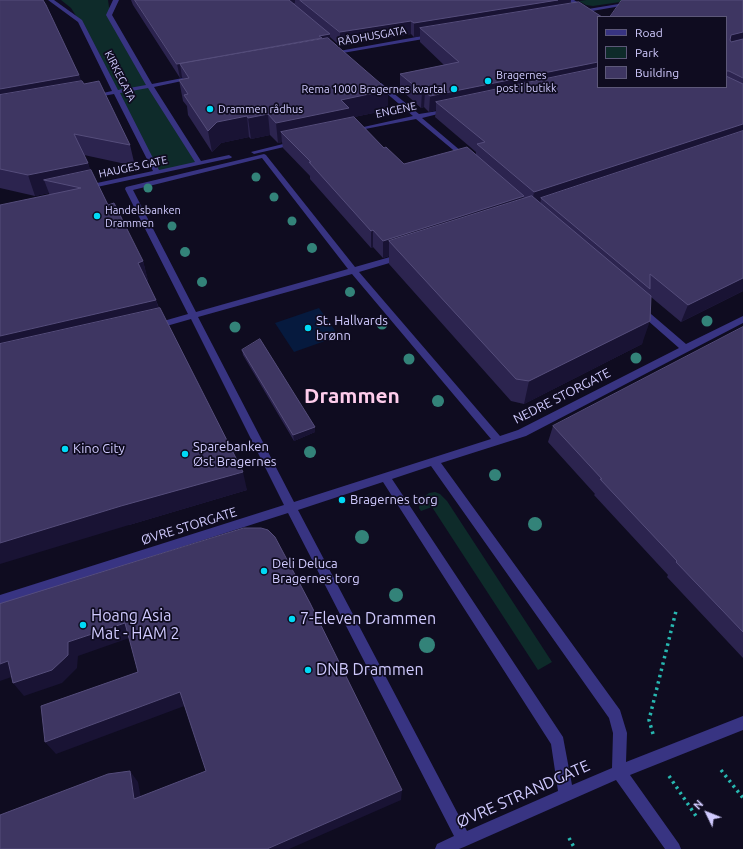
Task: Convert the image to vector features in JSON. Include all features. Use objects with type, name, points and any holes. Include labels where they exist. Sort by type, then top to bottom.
[{"type":"street","name":"KIRKEGATA","points":[[50,0],[80,21],[157,173]]},
{"type":"street","name":"KIRKEGATA","points":[[116,0],[109,15],[150,86],[199,164]]},
{"type":"street","points":[[570,0],[597,16]]},
{"type":"street","points":[[572,13],[653,0]]},
{"type":"street","name":"RÅDHUSGATA","points":[[325,54],[442,35]]},
{"type":"street","points":[[334,46],[347,57]]},
{"type":"street","points":[[84,98],[197,77]]},
{"type":"street","points":[[372,77],[473,165]]},
{"type":"street","name":"ENGENE","points":[[345,132],[453,109]]},
{"type":"street","points":[[199,164],[299,142]]},
{"type":"street","points":[[464,840],[291,508],[129,189],[264,156],[354,271],[498,441]]},
{"type":"street","name":"HAUGES GATE","points":[[76,191],[199,164]]},
{"type":"street","points":[[147,328],[379,264],[409,254]]},
{"type":"street","points":[[633,303],[686,349]]},
{"type":"street","name":"NEDRE STORGATE","points":[[386,477],[522,433],[743,319]]},
{"type":"street","points":[[434,462],[615,715],[620,733],[619,772],[673,847]]},
{"type":"street","points":[[386,477],[558,742],[566,796]]},
{"type":"street","name":"ØVRE STORGATE","points":[[0,600],[386,477]]},
{"type":"street","name":"ØVRE STRANDGATE","points":[[442,849],[619,772],[743,724]]},
{"type":"path","points":[[676,611],[649,720],[664,768],[698,819]]},
{"type":"path","points":[[722,770],[743,798]]},
{"type":"path","points":[[569,838],[575,849]]},
{"type":"green space","points":[[61,0],[108,0],[110,14],[199,164],[157,173],[78,19],[71,8]]},
{"type":"green space","points":[[634,0],[593,6],[586,5],[579,1]]},
{"type":"green space","points":[[435,492],[440,494],[447,501],[552,662],[538,670],[432,507],[421,511],[419,508],[421,499],[429,493]]},
{"type":"water","points":[[319,308],[339,336],[294,352],[275,323]]},
{"type":"building","points":[[0,0],[43,0],[79,75],[0,89]]},
{"type":"building","points":[[135,0],[289,0],[330,34],[319,36],[322,38],[177,64]]},
{"type":"building","points":[[300,0],[558,0],[414,23],[411,21],[340,32]]},
{"type":"building","points":[[622,0],[743,0],[743,32],[731,35],[730,40],[731,42],[743,39],[743,78],[727,71],[727,16],[611,16]]},
{"type":"building","points":[[579,2],[600,16],[597,16],[597,62],[430,96],[425,92],[422,92],[400,74],[459,62],[420,28]]},
{"type":"building","points":[[328,38],[388,90],[341,100],[349,108],[276,123],[268,114],[248,118],[247,116],[217,122],[208,131],[184,95],[188,94],[179,80],[189,78],[180,64]]},
{"type":"building","points":[[597,68],[597,88],[727,88],[727,76],[743,84],[743,124],[534,192],[477,144],[485,142],[436,102]]},
{"type":"building","points":[[82,81],[84,84],[99,81],[130,145],[74,134],[88,163],[28,175],[0,169],[0,95]]},
{"type":"building","points":[[354,117],[384,148],[386,147],[404,164],[467,147],[524,196],[383,241],[373,230],[371,231],[309,162],[311,162],[281,132]]},
{"type":"building","points":[[743,131],[743,278],[688,305],[650,274],[650,289],[541,198]]},
{"type":"building","points":[[91,170],[108,205],[114,203],[143,261],[138,263],[156,300],[0,336],[0,205],[81,188],[44,180]]},
{"type":"building","points":[[532,196],[651,296],[650,321],[529,381],[516,379],[389,241]]},
{"type":"building","points":[[160,308],[243,472],[121,506],[0,543],[0,344]]},
{"type":"building","points":[[743,327],[743,632],[676,562],[677,561],[600,479],[602,479],[553,426]]},
{"type":"building","points":[[260,339],[315,427],[293,435],[242,350]]},
{"type":"building","points":[[244,528],[261,528],[268,530],[275,537],[310,603],[402,790],[267,849],[0,849],[0,815],[108,774],[130,771],[134,799],[206,771],[180,692],[45,742],[41,706],[138,672],[125,623],[68,642],[68,655],[52,670],[13,683],[8,661],[0,664],[0,604]]},
{"type":"place","name":"Bragernes post i butikk","points":[[488,81]]},
{"type":"place","name":"Rema 1000 Bragernes kvartal","points":[[454,89]]},
{"type":"place","name":"Drammen rådhus","points":[[210,109]]},
{"type":"place","name":"Handelsbanken Drammen","points":[[97,216]]},
{"type":"place","name":"St. Hallvards brønn","points":[[308,328]]},
{"type":"place","name":"Kino City","points":[[65,449]]},
{"type":"place","name":"Sparebanken Øst Bragernes","points":[[185,454]]},
{"type":"place","name":"Bragernes torg","points":[[342,500]]},
{"type":"place","name":"Deli Deluca Bragernes torg","points":[[264,571]]},
{"type":"place","name":"7-Eleven Drammen","points":[[292,619]]},
{"type":"place","name":"Hoang Asia Mat - HAM 2","points":[[83,625]]},
{"type":"place","name":"DNB Drammen","points":[[308,670]]},
{"type":"district","name":"Drammen","points":[[352,396]]}]
